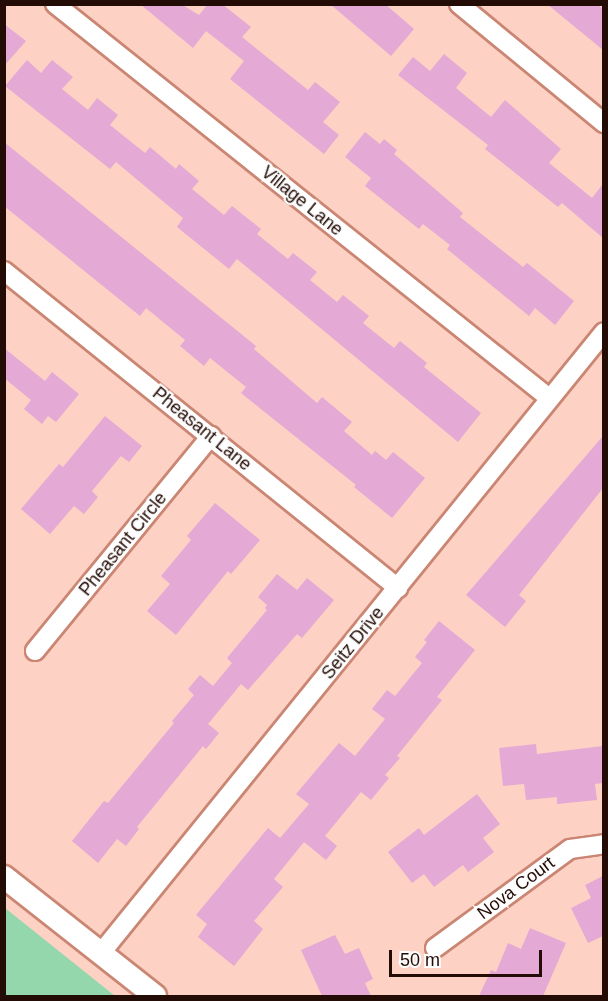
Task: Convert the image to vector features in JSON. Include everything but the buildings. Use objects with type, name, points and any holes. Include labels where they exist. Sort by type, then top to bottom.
[{"type":"street","name":"Village Lane","points":[[55,4],[549,398]]},
{"type":"street","points":[[459,4],[603,123]]},
{"type":"street","name":"Pheasant Lane","points":[[4,271],[398,588]]},
{"type":"street","name":"Seitz Drive","points":[[101,953],[603,332]]},
{"type":"street","name":"Pheasant Circle","points":[[35,651],[211,436]]},
{"type":"street","name":"Nova Court","points":[[435,948],[570,849],[603,844]]},
{"type":"street","points":[[4,876],[155,996]]},
{"type":"green space","points":[[5,908],[115,996],[5,996]]}]
